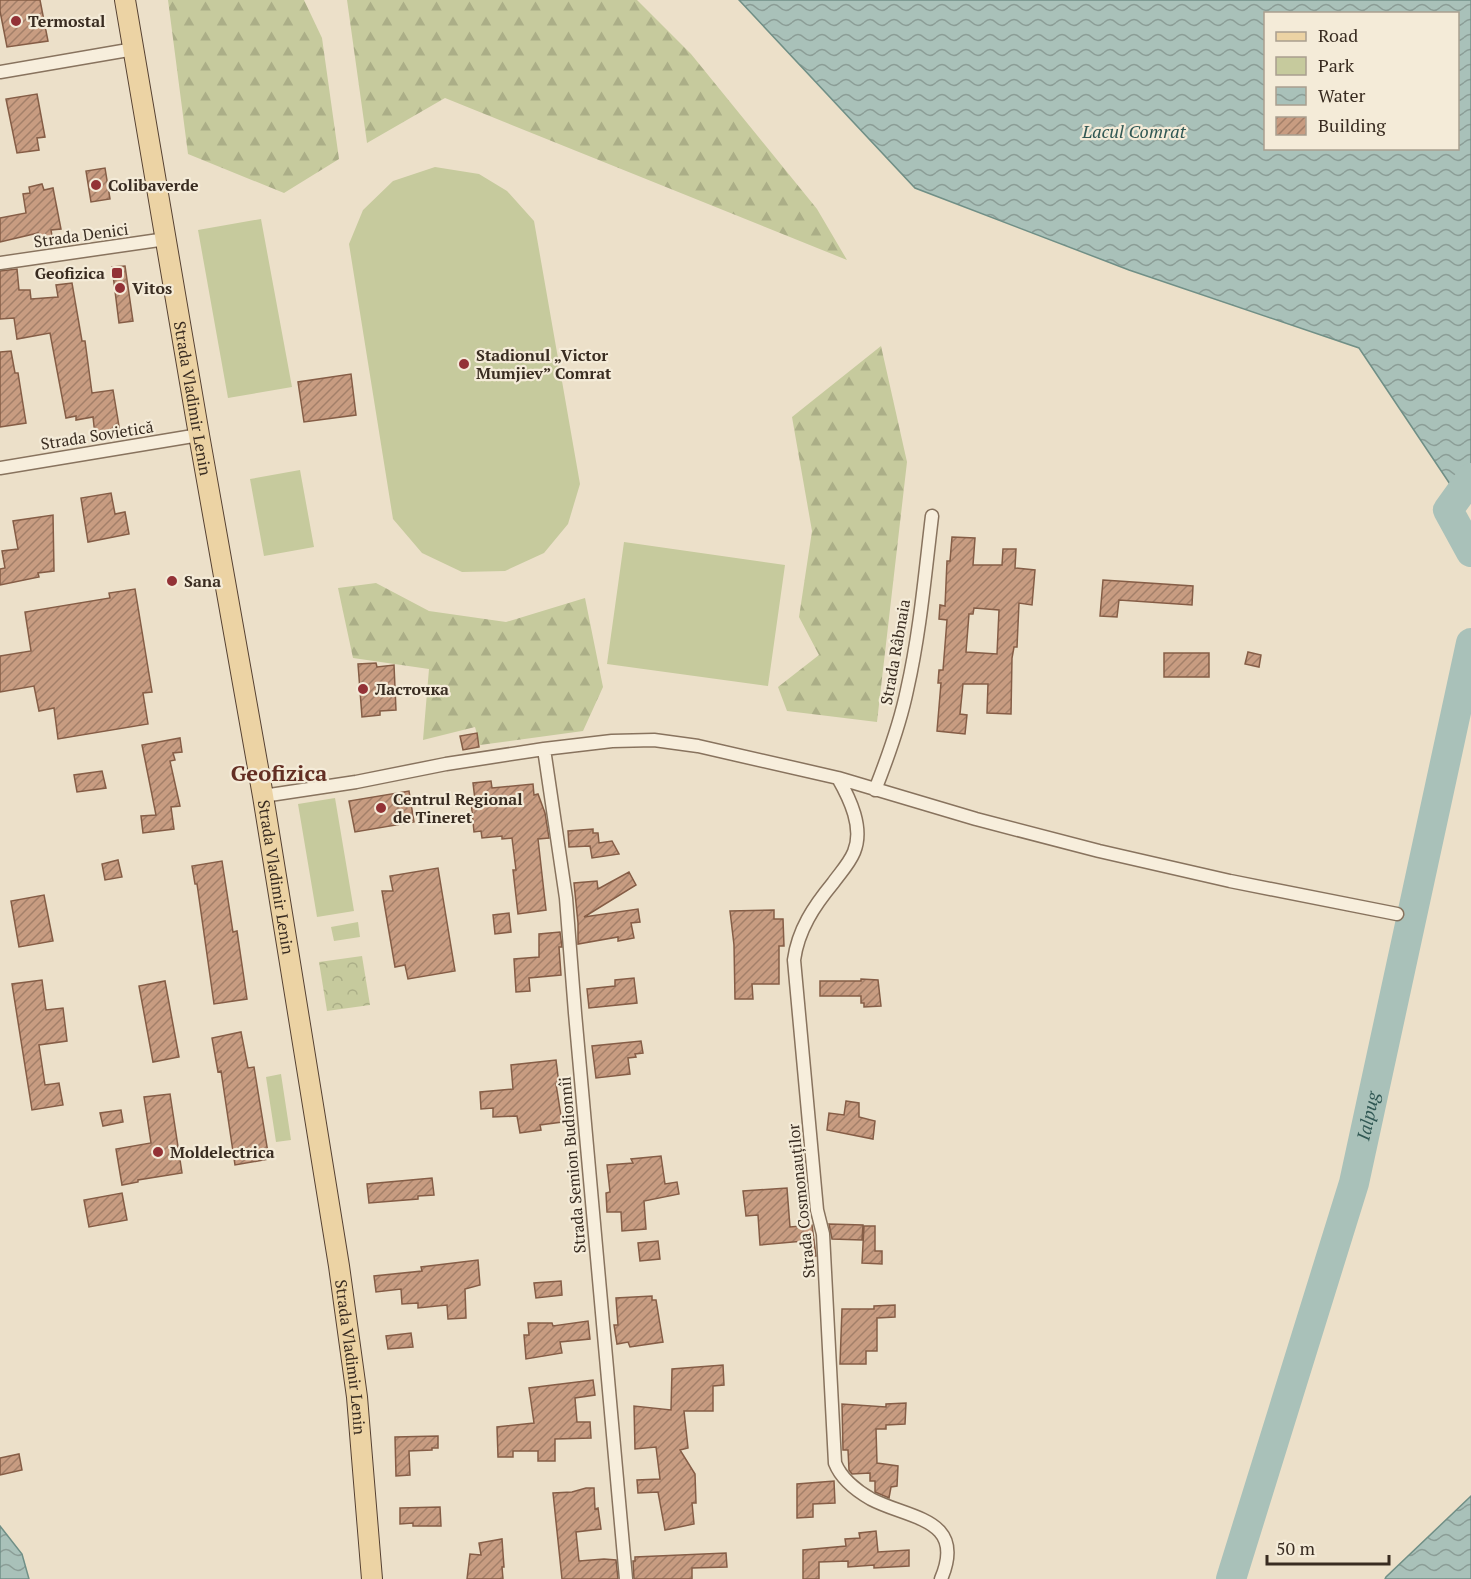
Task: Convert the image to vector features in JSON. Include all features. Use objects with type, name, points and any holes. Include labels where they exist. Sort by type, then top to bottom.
[{"type":"main road","name":"Strada Vladimir Lenin","points":[[125,0],[263,796],[344,1302],[357,1397],[372,1579]]},
{"type":"street","points":[[0,72],[134,49]]},
{"type":"street","name":"Strada Denici","points":[[0,263],[166,239]]},
{"type":"street","name":"Strada Sovietică","points":[[0,468],[199,435]]},
{"type":"street","name":"Strada Râbnaia","points":[[875,790],[892,746],[907,690],[932,516]]},
{"type":"street","points":[[263,796],[544,749],[612,741],[654,740],[698,746],[838,778],[1099,851],[1230,881],[1397,914]]},
{"type":"street","name":"Strada Semion Budionnîi","points":[[544,749],[566,898],[626,1579]]},
{"type":"street","name":"Strada Cosmonauților","points":[[838,778],[848,796],[855,819],[857,841],[855,851],[808,917],[796,948],[794,960],[817,1210],[823,1234],[835,1463],[845,1480],[871,1499],[927,1520],[938,1529],[948,1547],[946,1568],[941,1579]]},
{"type":"green space","points":[[168,0],[304,0],[322,38],[339,159],[284,193],[188,154]]},
{"type":"green space","points":[[347,0],[637,0],[691,54],[817,209],[847,260],[445,98],[367,143]]},
{"type":"green space","name":"Stadionul „Victor Mumjiev” Comrat","points":[[435,167],[479,174],[507,191],[534,221],[580,484],[568,524],[544,553],[505,571],[462,572],[422,553],[393,519],[349,244],[363,210],[393,181]]},
{"type":"green space","points":[[261,219],[292,387],[228,398],[198,230]]},
{"type":"green space","points":[[881,346],[907,462],[877,722],[787,711],[778,687],[819,655],[799,617],[812,531],[792,417]]},
{"type":"green space","points":[[300,470],[314,547],[264,556],[250,479]]},
{"type":"green space","points":[[624,542],[785,565],[768,686],[607,664]]},
{"type":"green space","points":[[376,583],[429,611],[506,622],[585,598],[603,687],[583,731],[480,745],[475,727],[423,740],[429,669],[353,658],[338,588]]},
{"type":"green space","points":[[335,798],[354,911],[317,917],[298,804]]},
{"type":"green space","points":[[358,922],[360,937],[334,941],[331,927]]},
{"type":"green space","points":[[362,956],[370,1005],[327,1011],[319,962]]},
{"type":"green space","points":[[281,1074],[291,1140],[276,1142],[266,1077]]},
{"type":"water","name":"Lacul Comrat","points":[[739,0],[1471,0],[1471,500],[1458,496],[1359,348],[1129,270],[915,188]]},
{"type":"water","points":[[1471,1496],[1471,1579],[1385,1579],[1386,1577]]},
{"type":"water","points":[[0,1526],[22,1554],[29,1579],[0,1579]]},
{"type":"building","points":[[0,0],[40,0],[48,41],[7,47]]},
{"type":"building","points":[[37,94],[45,137],[37,138],[39,150],[17,153],[6,99]]},
{"type":"building","points":[[105,168],[110,199],[91,202],[86,171]]},
{"type":"building","points":[[42,184],[44,190],[53,188],[61,229],[51,230],[52,236],[39,239],[38,233],[0,242],[0,218],[26,213],[23,194],[30,193],[29,187]]},
{"type":"building","points":[[125,266],[133,321],[119,323],[112,267]]},
{"type":"building","points":[[17,269],[19,290],[30,290],[31,299],[58,297],[56,285],[72,283],[82,341],[85,341],[92,393],[113,390],[120,432],[95,435],[93,417],[76,420],[76,416],[66,418],[50,333],[17,339],[14,318],[0,319],[0,271]]},
{"type":"building","points":[[11,351],[15,373],[18,373],[26,423],[0,427],[0,352]]},
{"type":"building","points":[[351,374],[356,415],[304,422],[298,382]]},
{"type":"building","points":[[111,493],[115,514],[125,512],[129,534],[88,542],[81,498]]},
{"type":"building","points":[[53,515],[54,571],[38,573],[39,577],[0,585],[0,569],[5,568],[2,551],[18,549],[13,521]]},
{"type":"building","points":[[952,537],[975,538],[973,565],[1002,565],[1003,549],[1016,549],[1015,568],[1035,570],[1032,605],[1019,603],[1017,647],[1014,647],[1012,658],[1011,714],[987,713],[988,684],[963,684],[960,714],[967,715],[965,734],[937,731],[941,683],[938,683],[939,670],[943,670],[947,620],[939,619],[940,605],[945,606],[947,561],[950,561]],"holes":[[[974,608],[999,610],[997,654],[966,652],[969,614],[973,614]]]},
{"type":"building","points":[[1103,580],[1193,586],[1192,605],[1119,600],[1117,617],[1100,616]]},
{"type":"building","points":[[135,589],[152,692],[143,693],[148,724],[58,739],[54,708],[39,711],[34,686],[0,692],[0,656],[31,651],[25,612],[110,598],[109,593]]},
{"type":"building","points":[[1248,652],[1261,655],[1259,667],[1245,664]]},
{"type":"building","points":[[1164,653],[1209,653],[1209,677],[1164,677]]},
{"type":"building","points":[[376,663],[377,667],[394,665],[396,710],[380,711],[380,715],[362,717],[358,664]]},
{"type":"building","points":[[477,733],[479,747],[463,750],[460,736]]},
{"type":"building","points":[[180,738],[182,752],[173,753],[175,760],[170,761],[180,806],[171,807],[174,829],[143,833],[141,816],[156,815],[142,745]]},
{"type":"building","points":[[102,771],[106,788],[77,792],[74,775]]},
{"type":"building","points":[[491,781],[492,788],[533,784],[534,795],[538,794],[545,813],[549,838],[538,839],[546,910],[518,914],[512,838],[502,839],[502,836],[482,838],[481,831],[474,832],[471,801],[475,800],[473,783]]},
{"type":"building","points":[[409,791],[414,822],[355,832],[349,801]]},
{"type":"building","points":[[593,829],[593,833],[598,833],[599,843],[612,841],[619,854],[592,858],[590,846],[569,847],[568,831]]},
{"type":"building","points":[[118,860],[122,877],[105,880],[102,864]]},
{"type":"building","points":[[222,861],[233,932],[237,931],[247,999],[214,1004],[197,884],[195,884],[192,866]]},
{"type":"building","points":[[438,868],[455,971],[408,979],[405,965],[395,967],[382,891],[393,891],[390,876]]},
{"type":"building","points":[[629,872],[636,885],[584,917],[638,909],[640,922],[631,923],[634,938],[618,941],[618,937],[578,944],[574,883],[597,881],[598,889]]},
{"type":"building","points":[[44,895],[53,941],[19,947],[11,901]]},
{"type":"building","points":[[774,910],[774,919],[783,919],[784,946],[779,946],[779,984],[752,984],[753,999],[735,999],[734,945],[730,911]]},
{"type":"building","points":[[509,913],[511,932],[495,934],[493,915]]},
{"type":"building","points":[[560,932],[561,975],[529,978],[530,991],[516,992],[514,959],[539,957],[539,934]]},
{"type":"building","points":[[634,978],[637,1003],[589,1008],[587,989],[615,986],[615,980]]},
{"type":"building","points":[[861,979],[878,980],[881,1006],[864,1007],[864,1003],[861,1003],[861,996],[820,996],[820,981],[861,981]]},
{"type":"building","points":[[42,980],[46,1010],[63,1008],[67,1041],[39,1045],[45,1085],[59,1083],[63,1105],[32,1110],[12,984]]},
{"type":"building","points":[[165,981],[179,1057],[153,1062],[139,986]]},
{"type":"building","points":[[241,1032],[248,1068],[254,1067],[269,1159],[235,1165],[221,1071],[218,1072],[212,1038]]},
{"type":"building","points":[[641,1041],[643,1053],[628,1058],[630,1074],[596,1078],[592,1046]]},
{"type":"building","points":[[556,1060],[559,1084],[556,1084],[562,1122],[540,1125],[541,1130],[520,1133],[517,1116],[493,1117],[493,1108],[481,1109],[480,1092],[513,1089],[511,1065]]},
{"type":"building","points":[[170,1094],[182,1173],[122,1185],[116,1149],[151,1143],[144,1097]]},
{"type":"building","points":[[846,1101],[859,1103],[859,1117],[875,1121],[873,1139],[827,1130],[829,1113],[844,1115]]},
{"type":"building","points":[[121,1110],[123,1122],[103,1126],[100,1113]]},
{"type":"building","points":[[661,1156],[665,1184],[677,1182],[679,1194],[644,1201],[646,1229],[622,1231],[621,1212],[607,1212],[606,1193],[610,1192],[607,1165],[633,1163],[631,1159]]},
{"type":"building","points":[[432,1178],[434,1195],[418,1196],[418,1199],[369,1203],[367,1184]]},
{"type":"building","points":[[787,1188],[790,1227],[812,1225],[816,1256],[806,1256],[804,1241],[760,1245],[758,1215],[746,1216],[743,1191]]},
{"type":"building","points":[[122,1193],[127,1220],[89,1227],[84,1200]]},
{"type":"building","points":[[829,1224],[863,1225],[862,1240],[832,1239]]},
{"type":"building","points":[[864,1226],[875,1226],[875,1251],[882,1251],[882,1264],[862,1263]]},
{"type":"building","points":[[658,1241],[660,1259],[640,1261],[638,1243]]},
{"type":"building","points":[[478,1260],[480,1285],[465,1289],[466,1318],[448,1319],[447,1305],[418,1308],[418,1303],[402,1304],[401,1289],[376,1292],[374,1276],[422,1271],[421,1267]]},
{"type":"building","points":[[561,1281],[562,1295],[536,1298],[534,1283]]},
{"type":"building","points":[[652,1296],[652,1300],[656,1300],[663,1342],[630,1347],[628,1342],[617,1344],[614,1325],[618,1325],[616,1298]]},
{"type":"building","points":[[895,1305],[895,1317],[877,1318],[877,1351],[866,1351],[866,1364],[840,1364],[842,1309],[874,1309],[874,1306]]},
{"type":"building","points":[[588,1321],[590,1339],[560,1342],[562,1353],[526,1359],[524,1335],[529,1335],[528,1323],[552,1323],[553,1326]]},
{"type":"building","points":[[411,1333],[413,1347],[388,1349],[386,1336]]},
{"type":"building","points":[[723,1365],[724,1385],[713,1386],[713,1411],[684,1411],[688,1448],[680,1450],[695,1474],[696,1503],[692,1503],[694,1524],[665,1530],[658,1492],[638,1493],[637,1480],[660,1479],[656,1447],[635,1449],[634,1406],[671,1410],[672,1369]]},
{"type":"building","points":[[593,1380],[595,1395],[575,1398],[577,1422],[590,1422],[591,1438],[555,1439],[555,1461],[538,1461],[538,1451],[513,1451],[513,1457],[498,1457],[497,1427],[534,1423],[529,1388]]},
{"type":"building","points":[[906,1403],[905,1424],[886,1425],[886,1429],[876,1429],[877,1463],[898,1466],[897,1486],[891,1487],[889,1498],[875,1492],[875,1481],[870,1481],[870,1473],[852,1474],[849,1470],[848,1450],[843,1450],[842,1404],[886,1407],[886,1404]]},
{"type":"building","points":[[438,1436],[438,1448],[409,1451],[410,1475],[396,1476],[395,1437]]},
{"type":"building","points":[[19,1454],[22,1470],[0,1475],[0,1458]]},
{"type":"building","points":[[834,1481],[835,1503],[813,1504],[813,1517],[797,1518],[797,1484]]},
{"type":"building","points":[[594,1488],[595,1509],[598,1508],[601,1529],[576,1532],[579,1561],[616,1560],[618,1579],[562,1579],[553,1493],[572,1492]]},
{"type":"building","points":[[440,1507],[441,1526],[400,1524],[400,1508]]},
{"type":"building","points":[[876,1531],[878,1552],[909,1550],[909,1566],[848,1567],[848,1561],[819,1562],[819,1579],[803,1579],[803,1550],[846,1546],[845,1539],[860,1538],[859,1533]]},
{"type":"building","points":[[502,1539],[503,1579],[467,1579],[470,1554],[481,1555],[479,1543]]},
{"type":"building","points":[[726,1553],[727,1567],[692,1568],[692,1579],[634,1579],[633,1561],[635,1557]]},
{"type":"waterway","name":"Ialpug","points":[[1471,478],[1448,510],[1471,552]]},
{"type":"waterway","name":"Ialpug","points":[[1231,1579],[1354,1183],[1471,643]]},
{"type":"place","name":"Termostal","points":[[16,21]]},
{"type":"place","name":"Colibaverde","points":[[96,185]]},
{"type":"place","name":"Geofizica","points":[[117,273]]},
{"type":"place","name":"Vitos","points":[[120,288]]},
{"type":"place","name":"Stadionul „Victor Mumjiev” Comrat","points":[[464,364]]},
{"type":"place","name":"Sana","points":[[172,581]]},
{"type":"place","name":"Ласточка","points":[[363,689]]},
{"type":"place","name":"Centrul Regional de Tineret","points":[[381,808]]},
{"type":"place","name":"Moldelectrica","points":[[158,1152]]},
{"type":"district","name":"Geofizica","points":[[279,773]]}]
